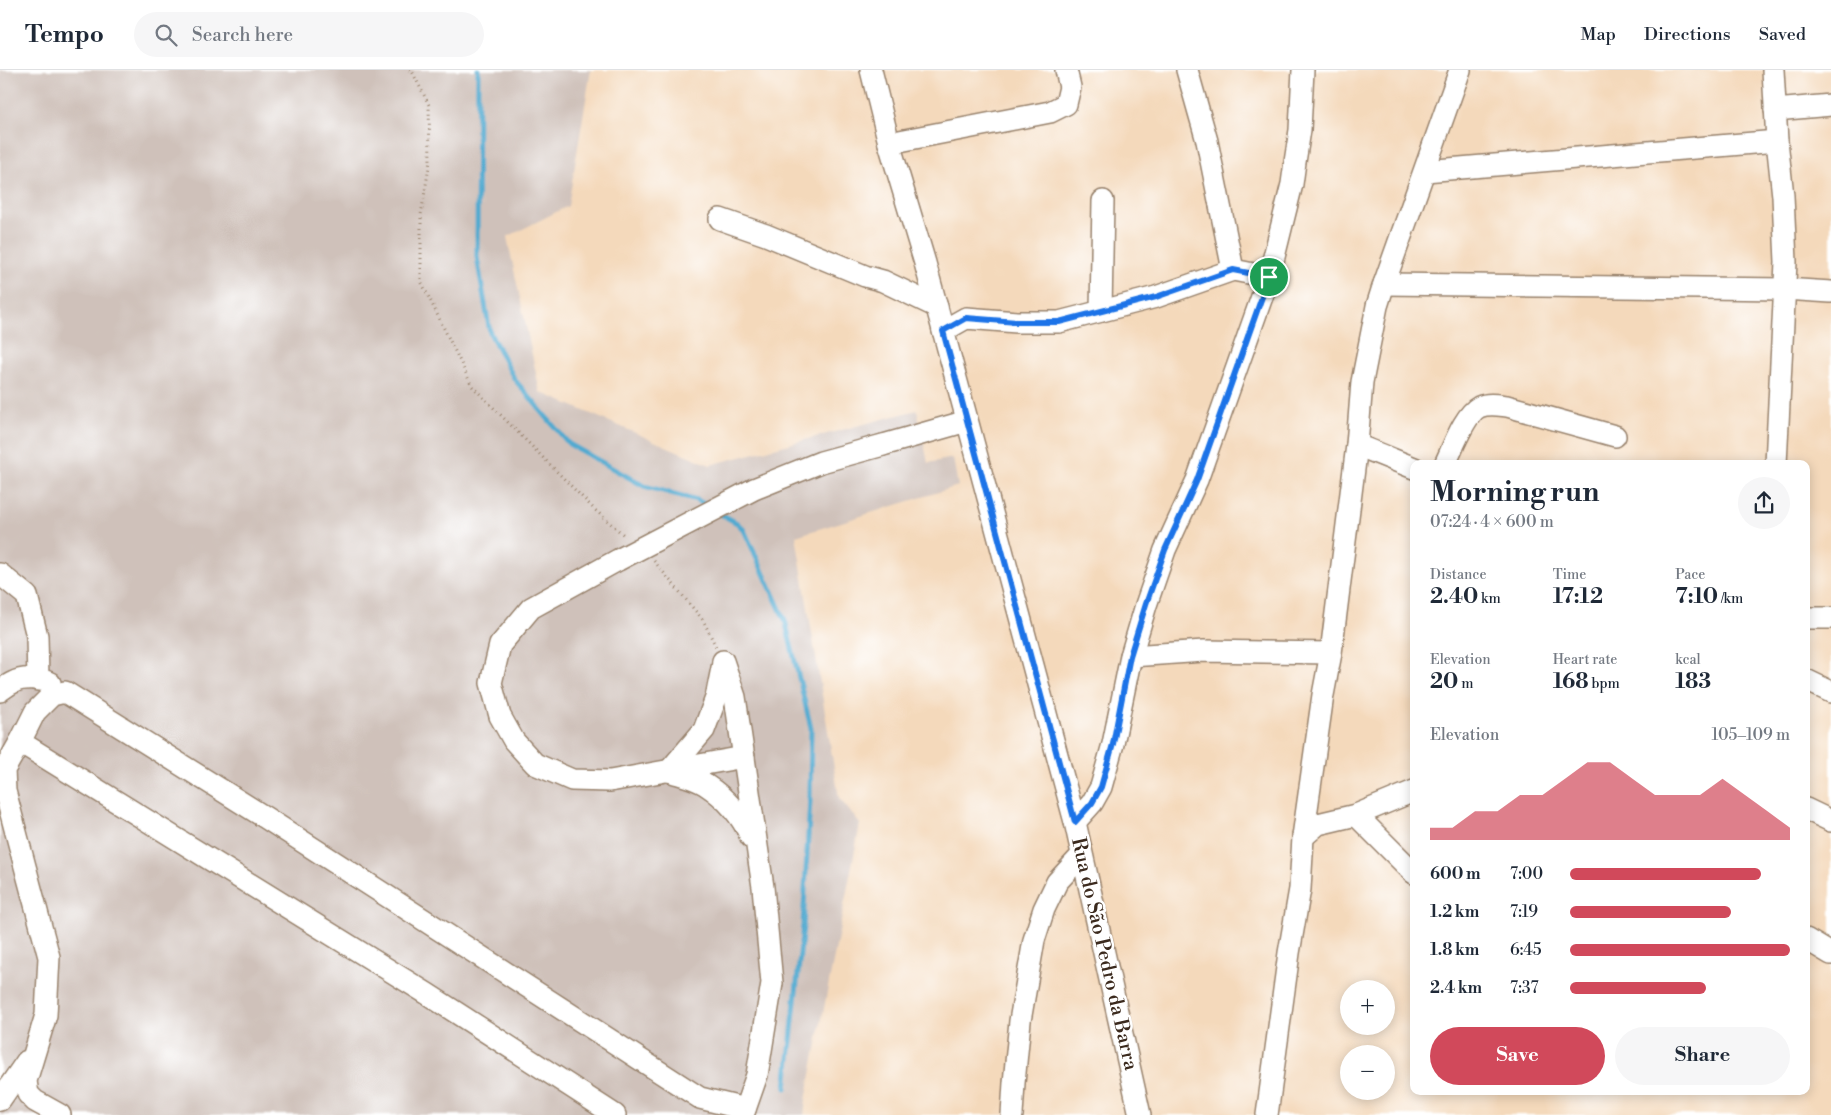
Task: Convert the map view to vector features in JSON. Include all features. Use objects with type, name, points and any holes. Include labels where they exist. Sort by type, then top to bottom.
[{"type":"street","name":"Rua do São Pedro da Barra","points":[[871,70],[889,143],[937,307],[1075,822],[1081,856],[1140,1115]]},
{"type":"street","points":[[889,143],[1050,112],[1066,104],[1070,87],[1066,70]]},
{"type":"street","points":[[1187,70],[1207,142],[1233,270]]},
{"type":"street","points":[[1075,822],[1092,803],[1101,787],[1113,744],[1130,656],[1146,604],[1165,550],[1197,480],[1269,277],[1296,162],[1300,130],[1303,70]]},
{"type":"street","points":[[1267,1115],[1289,953],[1300,889],[1304,837],[1330,653],[1368,347],[1384,284],[1460,70]]},
{"type":"street","points":[[1773,70],[1777,141],[1784,196],[1786,262],[1776,460]]},
{"type":"street","points":[[1775,110],[1831,105]]},
{"type":"street","points":[[1425,171],[1777,141]]},
{"type":"street","points":[[1101,311],[1103,201]]},
{"type":"street","points":[[720,219],[766,235],[884,282],[937,307]]},
{"type":"street","points":[[943,331],[966,318],[1017,322],[1059,322],[1156,297],[1233,270],[1269,277]]},
{"type":"street","points":[[1384,284],[1784,289],[1831,292]]},
{"type":"street","points":[[1447,460],[1472,413],[1480,406],[1492,404],[1507,406],[1615,436]]},
{"type":"street","points":[[744,757],[610,781],[572,780],[535,764],[514,742],[500,716],[491,683],[500,645],[531,608],[754,489],[821,462],[967,421]]},
{"type":"street","points":[[1357,445],[1410,466]]},
{"type":"street","points":[[0,574],[27,596],[37,636],[38,680]]},
{"type":"street","points":[[1810,618],[1831,618]]},
{"type":"street","points":[[1130,656],[1204,651],[1330,653]]},
{"type":"street","points":[[669,771],[704,730],[716,698],[724,661]]},
{"type":"street","points":[[0,691],[16,680],[46,681],[266,818],[700,1098],[744,1112],[757,1075],[772,983],[764,887],[735,697],[724,661]]},
{"type":"street","points":[[1810,682],[1831,692]]},
{"type":"street","points":[[60,1115],[35,1101],[28,1094],[26,1082],[46,1015],[50,957],[5,791],[4,770],[35,712],[52,695],[65,692]]},
{"type":"street","points":[[20,742],[419,989],[615,1115]]},
{"type":"street","points":[[669,771],[705,784],[732,806],[746,827],[758,854]]},
{"type":"street","points":[[1304,837],[1318,824],[1356,815],[1410,793]]},
{"type":"street","points":[[1810,810],[1831,821]]},
{"type":"street","points":[[1356,815],[1410,870]]},
{"type":"street","points":[[1012,1115],[1020,1021],[1034,940],[1044,909],[1057,882],[1081,856]]},
{"type":"street","points":[[1810,942],[1831,954]]},
{"type":"street","points":[[0,1100],[37,1046]]},
{"type":"path","points":[[409,70],[412,71],[429,105],[430,161],[421,215],[421,281],[472,386],[595,510],[631,541]]},
{"type":"path","points":[[652,559],[660,565],[703,620],[724,661]]},
{"type":"shaded area","points":[[0,70],[591,70],[568,206],[507,237],[540,392],[710,465],[917,410],[928,463],[953,458],[958,486],[796,536],[839,798],[860,824],[804,1115],[0,1115]]},
{"type":"waterway","points":[[478,70],[477,257],[490,333],[515,380],[569,444],[644,486],[697,500],[707,506]]},
{"type":"waterway","points":[[719,513],[737,523],[744,530],[785,620],[811,728],[810,800],[803,925],[786,1088]]},
{"type":"route","points":[[1233,270],[1269,277],[1197,480],[1165,550],[1146,604],[1130,656],[1113,744],[1101,787],[1092,803],[1075,822],[943,331],[966,318],[1017,322],[1059,322],[1156,297],[1233,270]]}]
